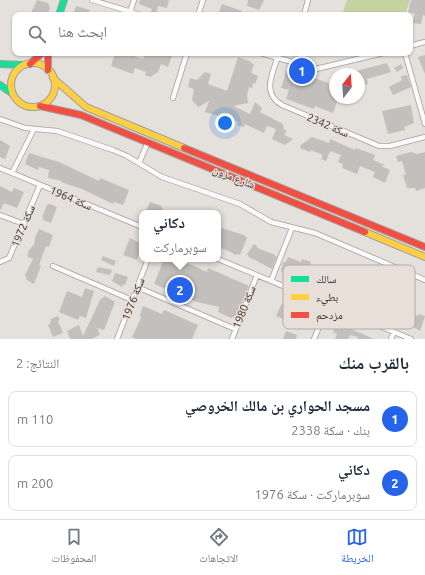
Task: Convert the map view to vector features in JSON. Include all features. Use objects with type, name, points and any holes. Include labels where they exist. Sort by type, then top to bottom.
[{"type":"main road","points":[[60,12],[62,1]]},
{"type":"main road","points":[[13,94],[11,80],[19,69],[38,56]]},
{"type":"main road","points":[[48,56],[48,70]]},
{"type":"main road","points":[[0,64],[27,64],[43,66],[48,70],[53,78],[54,92],[46,103],[40,106],[27,106],[21,104],[13,94],[0,85]]},
{"type":"main road","name":"شارع مزون","points":[[53,78],[86,107],[425,247]]},
{"type":"main road","name":"شارع مزون","points":[[40,106],[81,115],[425,257]]},
{"type":"street","points":[[92,0],[130,12],[134,0]]},
{"type":"street","points":[[199,12],[203,0]]},
{"type":"street","points":[[305,12],[308,0]]},
{"type":"street","points":[[413,45],[425,42]]},
{"type":"street","points":[[173,98],[186,56]]},
{"type":"street","points":[[269,56],[309,68],[322,69],[372,56]]},
{"type":"street","points":[[406,56],[425,124]]},
{"type":"street","name":"سكة 2342","points":[[277,59],[269,83],[269,88],[273,98],[282,105],[379,146],[390,146],[425,138]]},
{"type":"street","points":[[0,119],[18,126],[57,131],[113,150],[140,163],[162,177],[240,204],[267,220],[315,233],[390,265]]},
{"type":"street","points":[[12,173],[34,129]]},
{"type":"street","points":[[140,163],[148,142]]},
{"type":"street","name":"سكة 1964","points":[[0,168],[139,226]]},
{"type":"street","name":"سكة 1972","points":[[0,262],[9,258],[40,185]]},
{"type":"street","points":[[0,215],[24,224]]},
{"type":"street","points":[[271,281],[292,228]]},
{"type":"street","points":[[221,260],[283,286]]},
{"type":"street","name":"سكة 1976","points":[[117,339],[147,262]]},
{"type":"street","points":[[54,266],[132,300]]},
{"type":"street","name":"سكة 1980","points":[[232,339],[257,275]]},
{"type":"street","points":[[415,276],[425,280]]},
{"type":"street","points":[[137,287],[235,330]]},
{"type":"street","points":[[314,339],[318,329]]},
{"type":"street","points":[[387,329],[411,339]]},
{"type":"street","points":[[391,339],[394,332]]},
{"type":"green space","points":[[347,0],[410,0],[406,12],[343,12]]},
{"type":"building","points":[[37,0],[48,3],[50,9],[48,12],[31,12]]},
{"type":"building","points":[[140,0],[169,0],[167,8],[158,6],[156,12],[151,12],[152,9],[139,4]]},
{"type":"building","points":[[248,0],[264,0],[259,10],[247,6]]},
{"type":"building","points":[[411,0],[425,0],[425,16],[423,15],[421,24],[413,23],[415,14],[413,12],[408,12]]},
{"type":"building","points":[[222,4],[242,11],[242,12],[219,12]]},
{"type":"building","points":[[76,6],[90,10],[89,12],[74,12]]},
{"type":"building","points":[[425,55],[425,74],[418,57]]},
{"type":"building","points":[[114,56],[134,56],[143,59],[144,56],[172,56],[168,67],[161,64],[158,72],[150,77],[145,75],[146,72],[135,68],[133,74],[111,66]]},
{"type":"building","points":[[238,57],[252,62],[251,63],[254,64],[251,73],[258,76],[255,84],[253,83],[252,88],[249,87],[247,95],[248,103],[233,106],[250,114],[255,102],[262,108],[260,112],[283,124],[284,130],[287,131],[284,135],[293,139],[285,145],[272,139],[276,129],[267,126],[264,133],[245,124],[244,127],[237,125],[238,122],[205,112],[209,101],[198,107],[192,100],[194,89],[188,87],[190,78],[197,80],[205,72],[211,74],[208,84],[227,91]]},
{"type":"building","points":[[387,63],[391,72],[367,79],[368,84],[365,85],[365,69]]},
{"type":"building","points":[[401,64],[403,68],[397,72],[394,68]]},
{"type":"building","points":[[287,69],[329,83],[329,104],[336,104],[333,113],[315,106],[314,109],[286,99],[289,90],[281,88]]},
{"type":"building","points":[[407,75],[411,87],[393,95],[389,87],[402,80],[401,76]]},
{"type":"building","points":[[411,105],[414,123],[404,127],[405,130],[388,134],[382,111]]},
{"type":"building","points":[[312,137],[329,143],[330,139],[355,150],[356,148],[375,155],[373,160],[385,165],[381,166],[390,170],[385,183],[373,177],[375,172],[360,166],[357,174],[342,168],[343,164],[338,162],[341,155],[330,151],[326,161],[321,159],[323,155],[311,150],[310,152],[300,148],[301,145]]},
{"type":"building","points":[[0,140],[10,146],[5,159],[0,157]]},
{"type":"building","points":[[411,152],[417,154],[425,152],[425,188],[416,191],[415,188],[407,188],[403,175],[406,175],[402,161],[398,162],[396,156]]},
{"type":"building","points":[[29,153],[59,162],[99,181],[100,178],[129,190],[123,205],[114,202],[113,204],[82,189],[61,182],[62,181],[48,178],[49,170],[39,167],[38,170],[25,164]]},
{"type":"building","points":[[0,186],[12,192],[14,188],[24,192],[17,208],[4,203],[0,211]]},
{"type":"building","points":[[150,202],[160,205],[164,210],[146,210]]},
{"type":"building","points":[[50,204],[57,207],[51,223],[43,220],[44,218],[42,217],[47,205]]},
{"type":"building","points":[[221,228],[244,235],[247,238],[240,255],[235,255],[221,248]]},
{"type":"building","points":[[39,229],[53,235],[49,247],[46,246],[39,265],[41,266],[34,284],[27,280],[25,275],[33,259],[28,257],[28,252],[33,245],[34,246],[35,238]]},
{"type":"building","points":[[130,238],[139,242],[139,254],[137,260],[123,255]]},
{"type":"building","points":[[254,244],[257,248],[277,257],[272,269],[249,257],[247,254]]},
{"type":"building","points":[[103,256],[116,261],[114,266],[101,260]]},
{"type":"building","points":[[288,257],[301,262],[302,259],[311,262],[310,265],[283,265],[283,273],[281,272],[283,262],[286,262]]},
{"type":"building","points":[[163,262],[185,262],[207,272],[208,268],[249,286],[237,315],[231,318],[218,312],[219,307],[197,302],[154,284]]},
{"type":"building","points":[[98,267],[112,270],[110,275],[96,272]]},
{"type":"building","points":[[115,273],[128,277],[125,285],[123,284],[122,287],[112,281]]},
{"type":"building","points":[[85,288],[94,291],[86,318],[80,316],[78,320],[59,312],[67,291],[82,297]]},
{"type":"building","points":[[105,296],[115,302],[104,330],[97,328],[100,335],[91,339],[70,339],[67,331],[79,325],[83,336],[100,300]]},
{"type":"building","points":[[283,304],[283,319],[276,316],[281,305]]},
{"type":"building","points":[[143,306],[162,314],[164,310],[198,325],[192,339],[136,339],[132,337],[141,318],[140,315]]},
{"type":"building","points":[[419,314],[425,316],[420,331],[415,328],[415,315],[418,316]]},
{"type":"building","points":[[58,316],[60,320],[58,321],[63,333],[53,337],[48,325],[50,324],[51,319]]},
{"type":"building","points":[[334,329],[351,329],[374,339],[357,339],[358,337],[350,335],[348,339],[335,339],[337,334],[333,332]]},
{"type":"building","points":[[286,331],[297,335],[296,339],[283,339]]},
{"type":"traffic: fast","points":[[60,12],[64,0]]},
{"type":"traffic: fast","points":[[0,64],[24,65]]},
{"type":"traffic: fast","points":[[0,85],[13,94]]},
{"type":"traffic: slow","points":[[33,63],[45,67],[51,73],[55,85],[51,97],[45,103],[33,107],[21,103],[15,97],[11,85],[15,73],[21,67],[33,63]]},
{"type":"traffic: slow","points":[[53,78],[86,107],[184,148]]},
{"type":"traffic: slow","points":[[365,232],[425,257]]},
{"type":"traffic: jam","points":[[30,64],[39,56]]},
{"type":"traffic: jam","points":[[48,56],[48,70]]},
{"type":"traffic: jam","points":[[40,106],[81,115],[365,232]]},
{"type":"traffic: jam","points":[[184,148],[425,247]]},
{"type":"place","name":"مسجد الحواري بن مالك الخروصي","points":[[302,71]]},
{"type":"place","name":"دكاني","points":[[180,290]]}]
